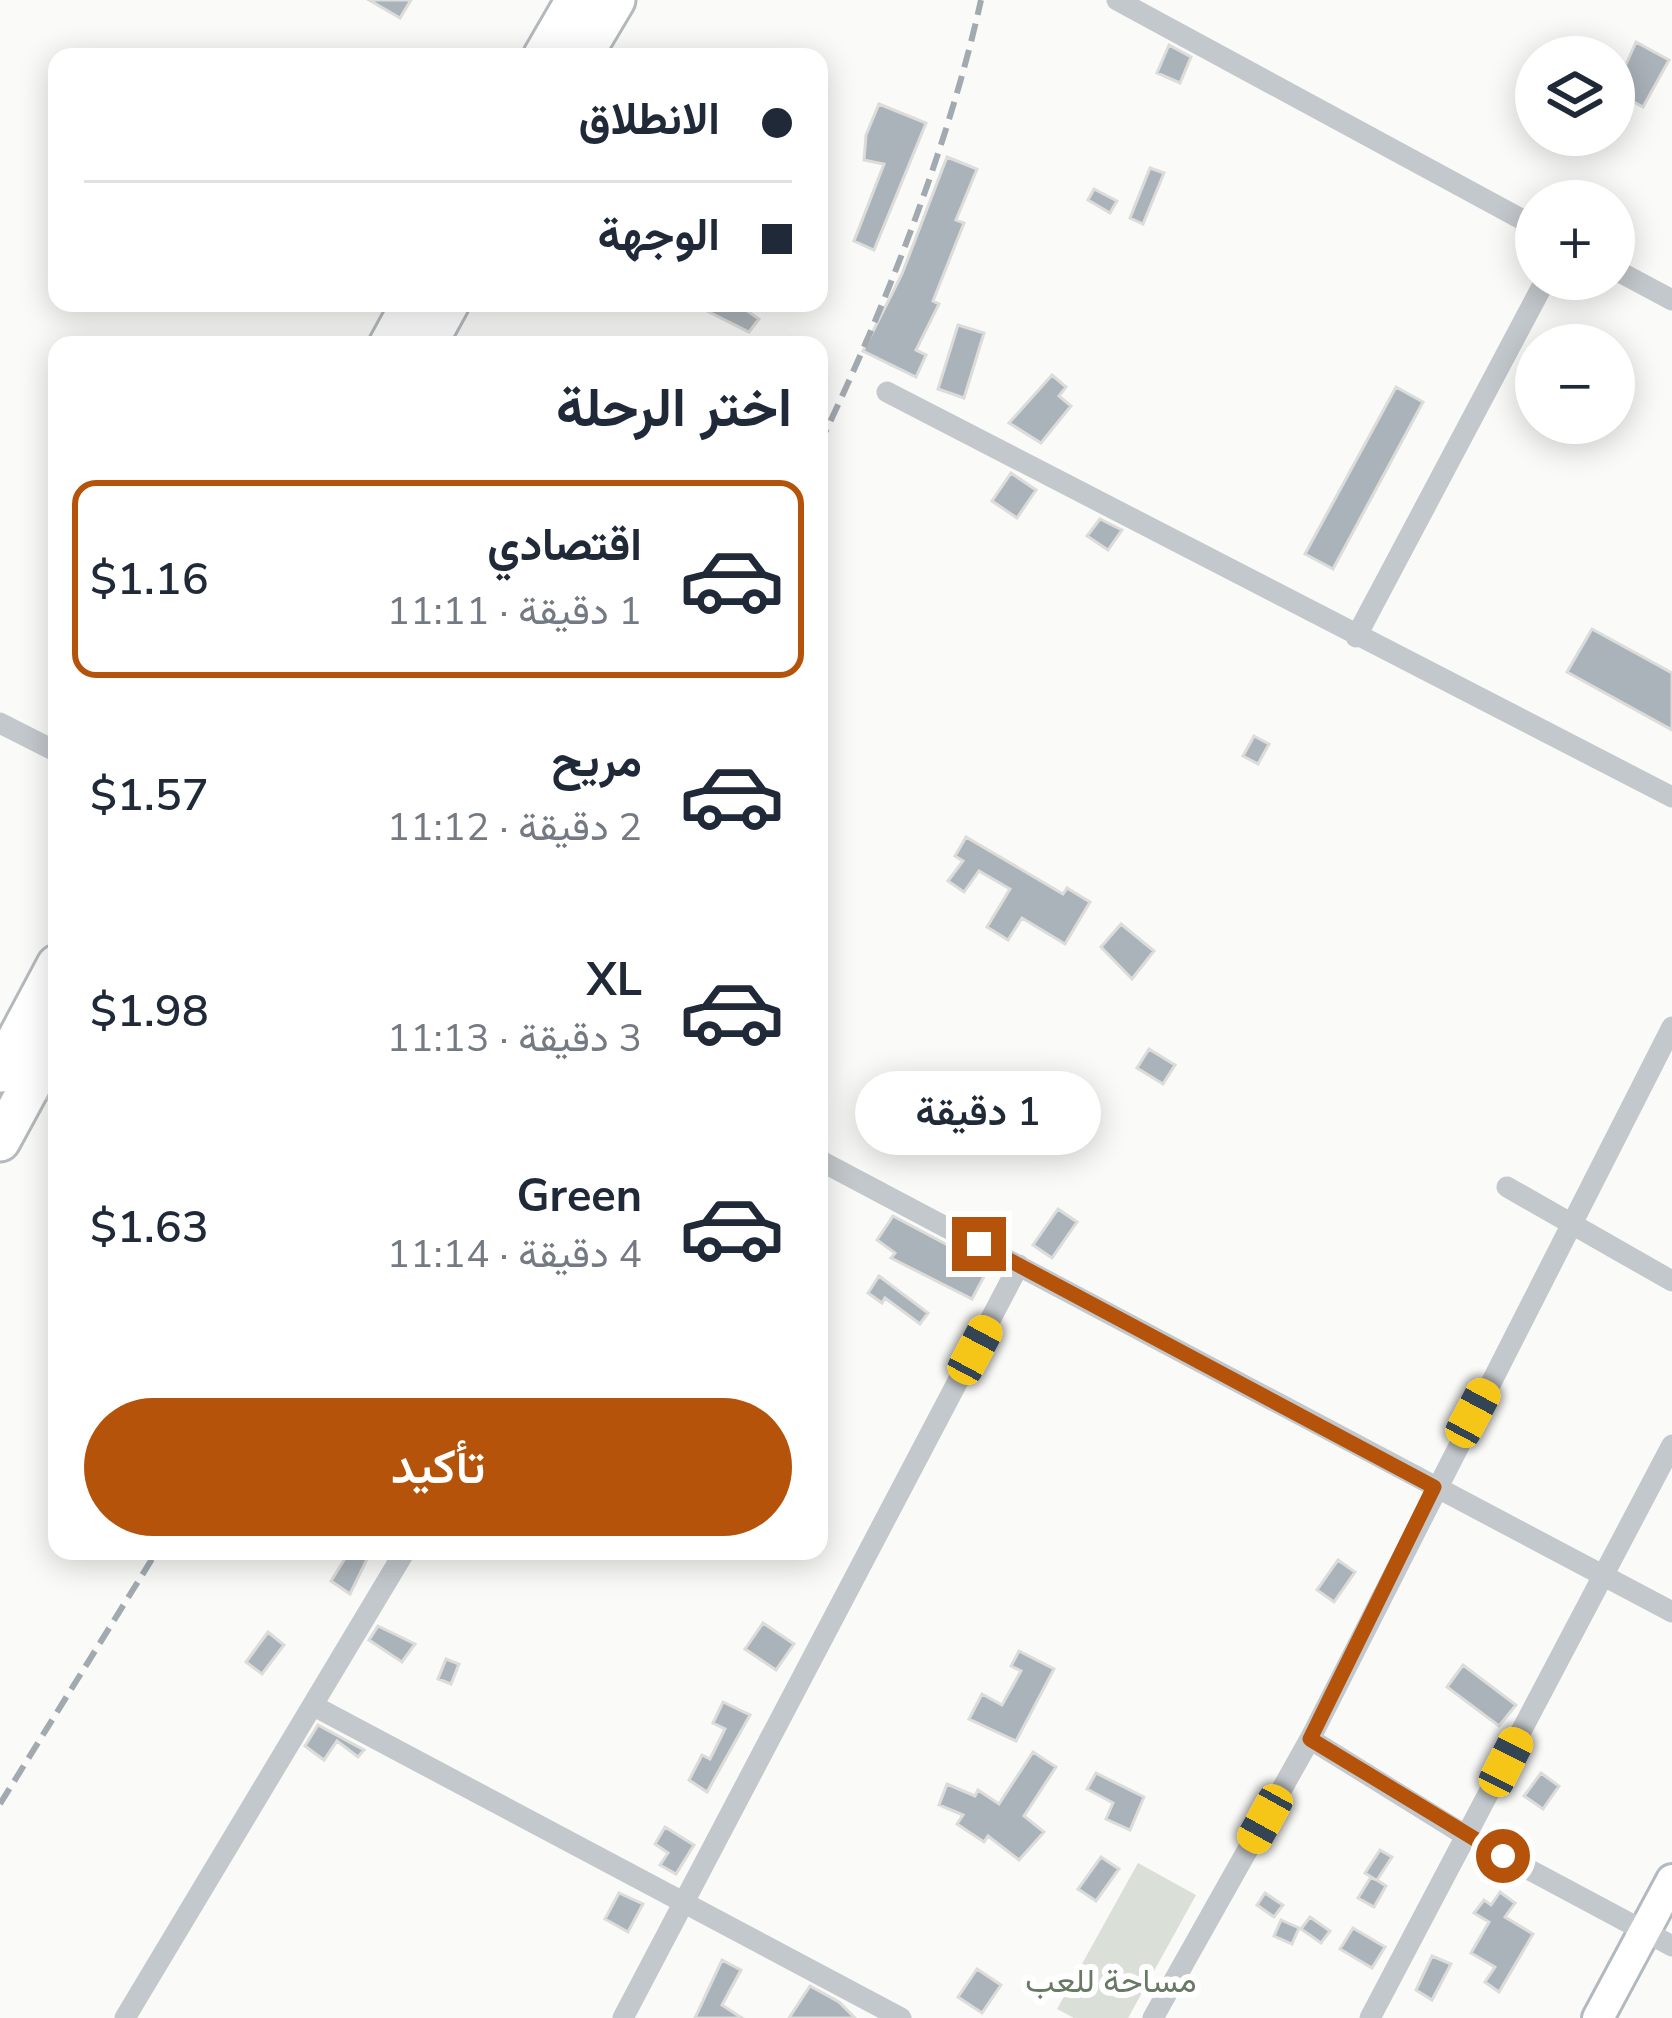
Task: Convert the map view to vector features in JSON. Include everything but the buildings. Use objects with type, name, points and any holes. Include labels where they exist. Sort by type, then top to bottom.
[{"type":"highway","points":[[548,48],[576,0]]},
{"type":"highway","points":[[586,48],[615,0]]},
{"type":"highway","points":[[29,1086],[48,1004]]},
{"type":"highway","points":[[0,1141],[48,1052]]},
{"type":"main road","points":[[1598,2018],[1658,1939],[1672,1880]]},
{"type":"street","points":[[1117,0],[1515,215]]},
{"type":"street","points":[[1635,280],[1672,300]]},
{"type":"street","points":[[1356,638],[1535,300]]},
{"type":"street","points":[[887,392],[1356,638],[1672,796]]},
{"type":"street","points":[[0,723],[48,747]]},
{"type":"street","points":[[1154,2018],[1310,1739],[1434,1487],[1672,1027]]},
{"type":"street","points":[[828,1165],[1672,1612]]},
{"type":"street","points":[[1507,1187],[1672,1281]]},
{"type":"street","points":[[623,2018],[1019,1265]]},
{"type":"street","points":[[1370,2018],[1672,1445]]},
{"type":"street","points":[[125,2018],[400,1560]]},
{"type":"street","points":[[314,1706],[901,2018]]},
{"type":"street","points":[[1310,1739],[1468,1837],[1658,1939]]},
{"type":"green space","name":"مساحة للعب","points":[[1138,1863],[1196,1895],[1128,2018],[1074,2018],[1057,2009]]},
{"type":"railway","points":[[828,425],[912,227],[951,112],[981,0]]},
{"type":"railway","points":[[0,1804],[151,1560]]},
{"type":"route","points":[[979,1244],[1434,1487],[1310,1739],[1503,1856]]}]
